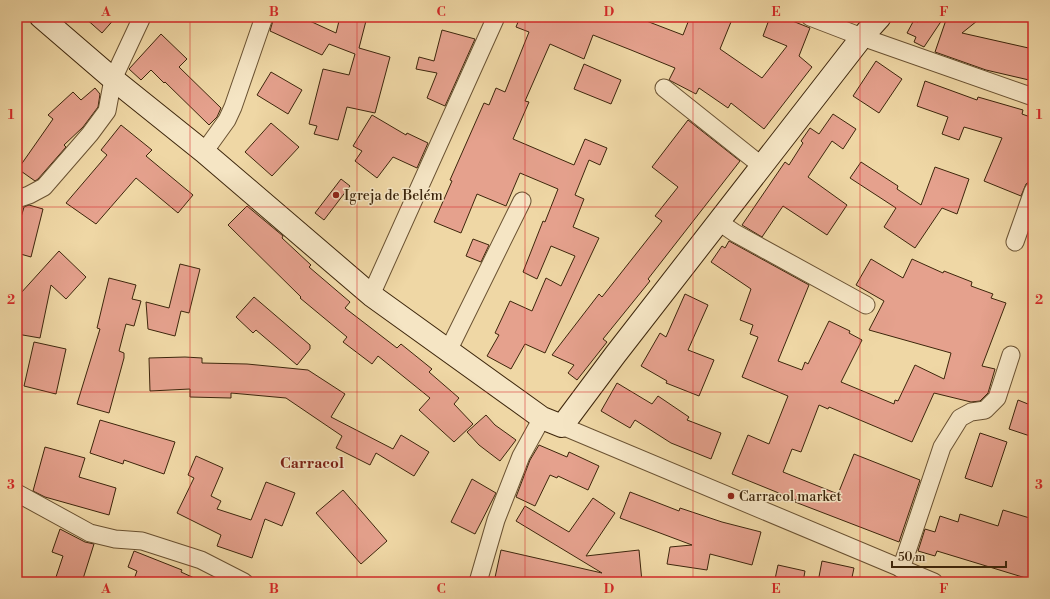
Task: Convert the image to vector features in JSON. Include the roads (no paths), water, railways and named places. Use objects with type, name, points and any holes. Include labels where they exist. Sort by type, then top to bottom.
[{"type":"main road","points":[[41,17],[113,79],[204,152],[371,295],[448,351],[552,422],[719,222],[862,37],[880,17]]},
{"type":"street","points":[[17,198],[29,195],[44,187],[90,134],[107,111],[113,79],[142,17]]},
{"type":"street","points":[[204,152],[227,120],[233,107],[264,17]]},
{"type":"street","points":[[371,295],[496,17]]},
{"type":"street","points":[[810,17],[862,37],[1033,97]]},
{"type":"street","points":[[664,88],[762,166]]},
{"type":"street","points":[[1015,242],[1033,191]]},
{"type":"street","points":[[448,351],[522,201]]},
{"type":"street","points":[[719,222],[735,233],[866,306]]},
{"type":"street","points":[[902,569],[942,447],[960,418],[971,412],[985,410],[997,398],[1011,355]]},
{"type":"street","points":[[478,582],[496,520],[518,462],[552,422],[934,582]]},
{"type":"street","points":[[17,493],[90,533],[115,539],[142,541],[201,560],[244,582]]},
{"type":"place","name":"Igreja de Belém","points":[[336,195]]},
{"type":"place","name":"Carracol market","points":[[731,496]]},
{"type":"district","name":"Carracol","points":[[312,463]]}]
